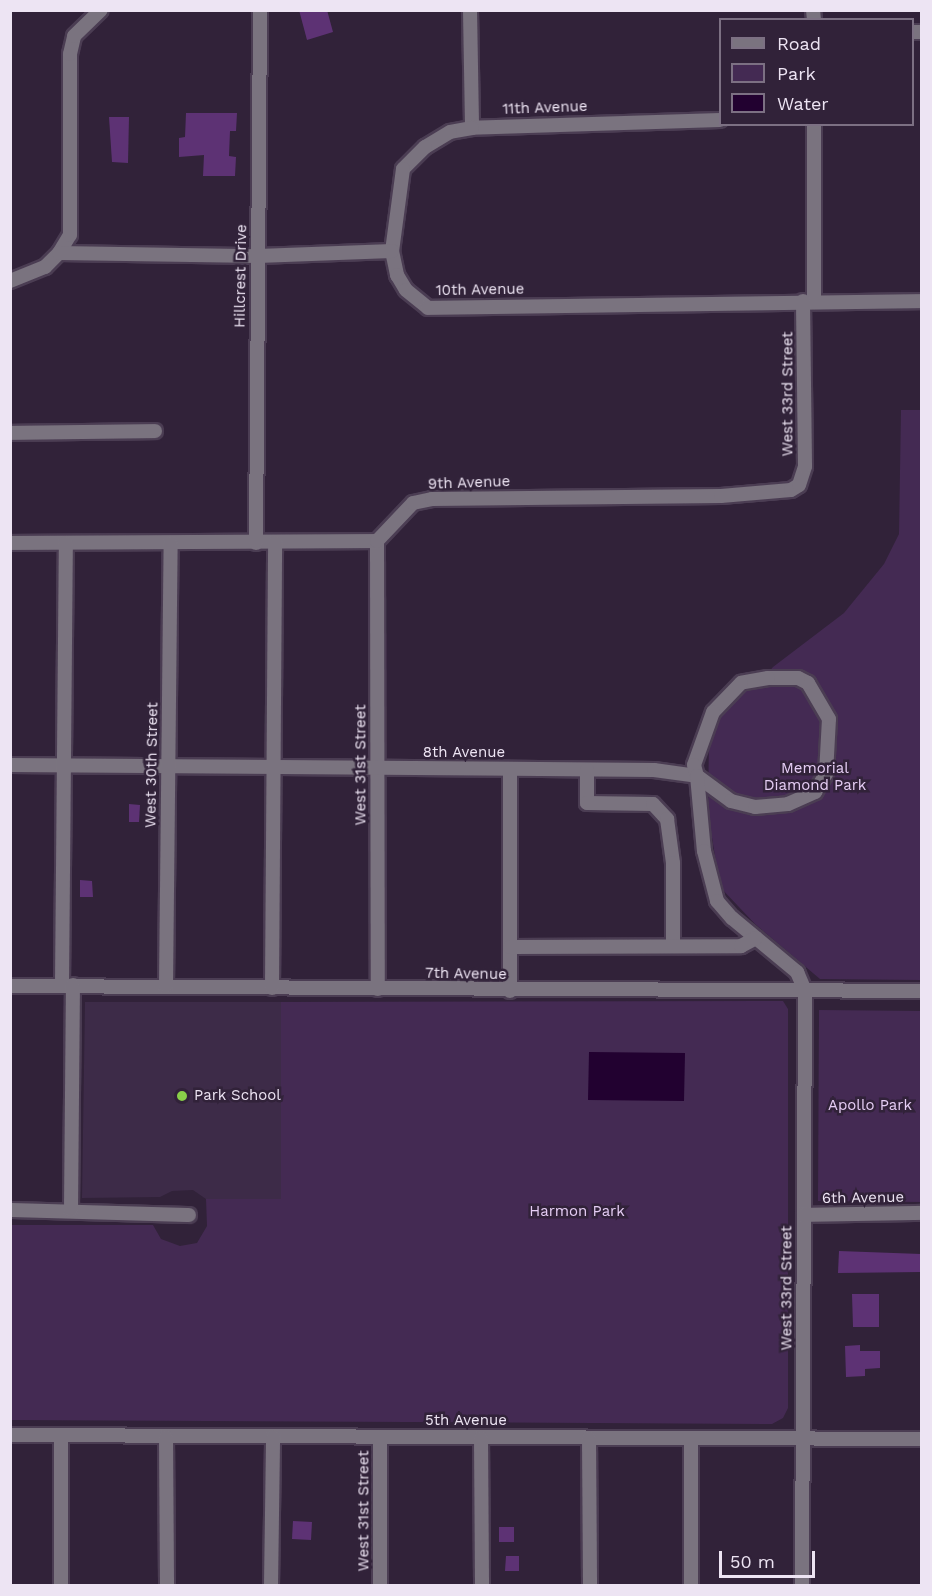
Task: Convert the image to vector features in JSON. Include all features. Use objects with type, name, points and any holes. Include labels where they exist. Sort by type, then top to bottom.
[{"type":"street","points":[[10,281],[45,267],[60,253],[70,236],[74,36],[102,10]]},
{"type":"street","name":"Hillcrest Drive","points":[[256,543],[260,10]]},
{"type":"street","points":[[470,10],[472,128]]},
{"type":"street","name":"11th Avenue","points":[[392,251],[404,169],[425,147],[450,132],[472,128],[719,120]]},
{"type":"street","name":"West 33rd Street","points":[[799,485],[805,466],[814,126]]},
{"type":"street","points":[[60,253],[258,256],[392,251]]},
{"type":"street","name":"10th Avenue","points":[[392,251],[397,275],[406,290],[428,308],[921,301]]},
{"type":"street","points":[[10,433],[156,431]]},
{"type":"street","name":"9th Avenue","points":[[377,541],[413,503],[432,499],[721,496],[773,493],[799,485]]},
{"type":"street","points":[[10,543],[377,541]]},
{"type":"street","name":"West 31st Street","points":[[377,541],[378,989]]},
{"type":"street","points":[[66,543],[65,765],[71,1210]]},
{"type":"street","name":"West 30th Street","points":[[166,986],[171,543]]},
{"type":"street","points":[[272,988],[275,543]]},
{"type":"street","points":[[697,776],[731,801],[755,807],[788,804],[815,792],[826,774],[829,719],[814,690],[798,678],[741,683],[722,699],[704,729],[694,765],[697,776],[698,813],[711,886],[717,901],[732,918],[797,972],[805,991]]},
{"type":"street","name":"8th Avenue","points":[[10,765],[654,770],[697,776]]},
{"type":"street","points":[[510,770],[510,991]]},
{"type":"street","points":[[587,770],[587,803],[653,804],[667,819],[673,863],[673,946]]},
{"type":"street","points":[[510,947],[741,946],[756,938]]},
{"type":"street","name":"7th Avenue","points":[[10,986],[510,991],[921,991]]},
{"type":"street","name":"West 33rd Street","points":[[802,1586],[805,991]]},
{"type":"street","points":[[10,1210],[189,1215]]},
{"type":"street","name":"6th Avenue","points":[[804,1215],[921,1213]]},
{"type":"street","name":"5th Avenue","points":[[10,1435],[921,1439]]},
{"type":"street","points":[[61,1586],[62,1437]]},
{"type":"street","points":[[166,1437],[166,1586]]},
{"type":"street","points":[[271,1586],[273,1437]]},
{"type":"street","name":"West 31st Street","points":[[380,1438],[380,1586]]},
{"type":"street","points":[[481,1438],[482,1586]]},
{"type":"street","points":[[589,1438],[590,1586]]},
{"type":"street","points":[[691,1438],[691,1586]]},
{"type":"shaded area","name":"Park School","points":[[85,1002],[281,1002],[281,1199],[206,1199],[193,1190],[172,1191],[160,1197],[82,1198]]},
{"type":"green space","name":"Memorial Diamond Park","points":[[901,410],[921,410],[921,980],[820,979],[755,924],[720,887],[708,813],[709,736],[735,692],[764,678],[773,667],[844,613],[884,564],[899,534]]},
{"type":"green space","name":"Harmon Park","points":[[783,1001],[788,1009],[788,1408],[783,1418],[772,1424],[11,1420],[11,1225],[153,1225],[161,1239],[180,1246],[197,1243],[207,1226],[206,1199],[281,1199],[281,1002]]},
{"type":"green space","name":"Apollo Park","points":[[819,1010],[921,1011],[921,1202],[818,1201]]},
{"type":"water","points":[[589,1052],[685,1053],[684,1101],[588,1100]]},
{"type":"building","points":[[299,10],[327,10],[333,32],[307,40]]},
{"type":"building","points":[[186,113],[237,113],[236,131],[230,131],[229,156],[236,157],[235,176],[203,176],[204,155],[179,157],[179,138],[185,137]]},
{"type":"building","points":[[109,117],[129,117],[128,163],[112,162]]},
{"type":"building","points":[[129,804],[140,805],[139,822],[129,822]]},
{"type":"building","points":[[80,880],[92,881],[93,897],[80,897]]},
{"type":"building","points":[[839,1251],[921,1254],[921,1272],[838,1273]]},
{"type":"building","points":[[852,1294],[879,1294],[879,1327],[853,1327]]},
{"type":"building","points":[[860,1345],[860,1351],[880,1351],[880,1368],[865,1369],[865,1376],[846,1377],[845,1346]]},
{"type":"building","points":[[293,1521],[312,1522],[311,1540],[292,1539]]},
{"type":"building","points":[[499,1527],[514,1527],[514,1542],[499,1542]]},
{"type":"building","points":[[506,1556],[519,1556],[519,1571],[505,1571]]},
{"type":"place","name":"Park School","points":[[182,1096]]}]
